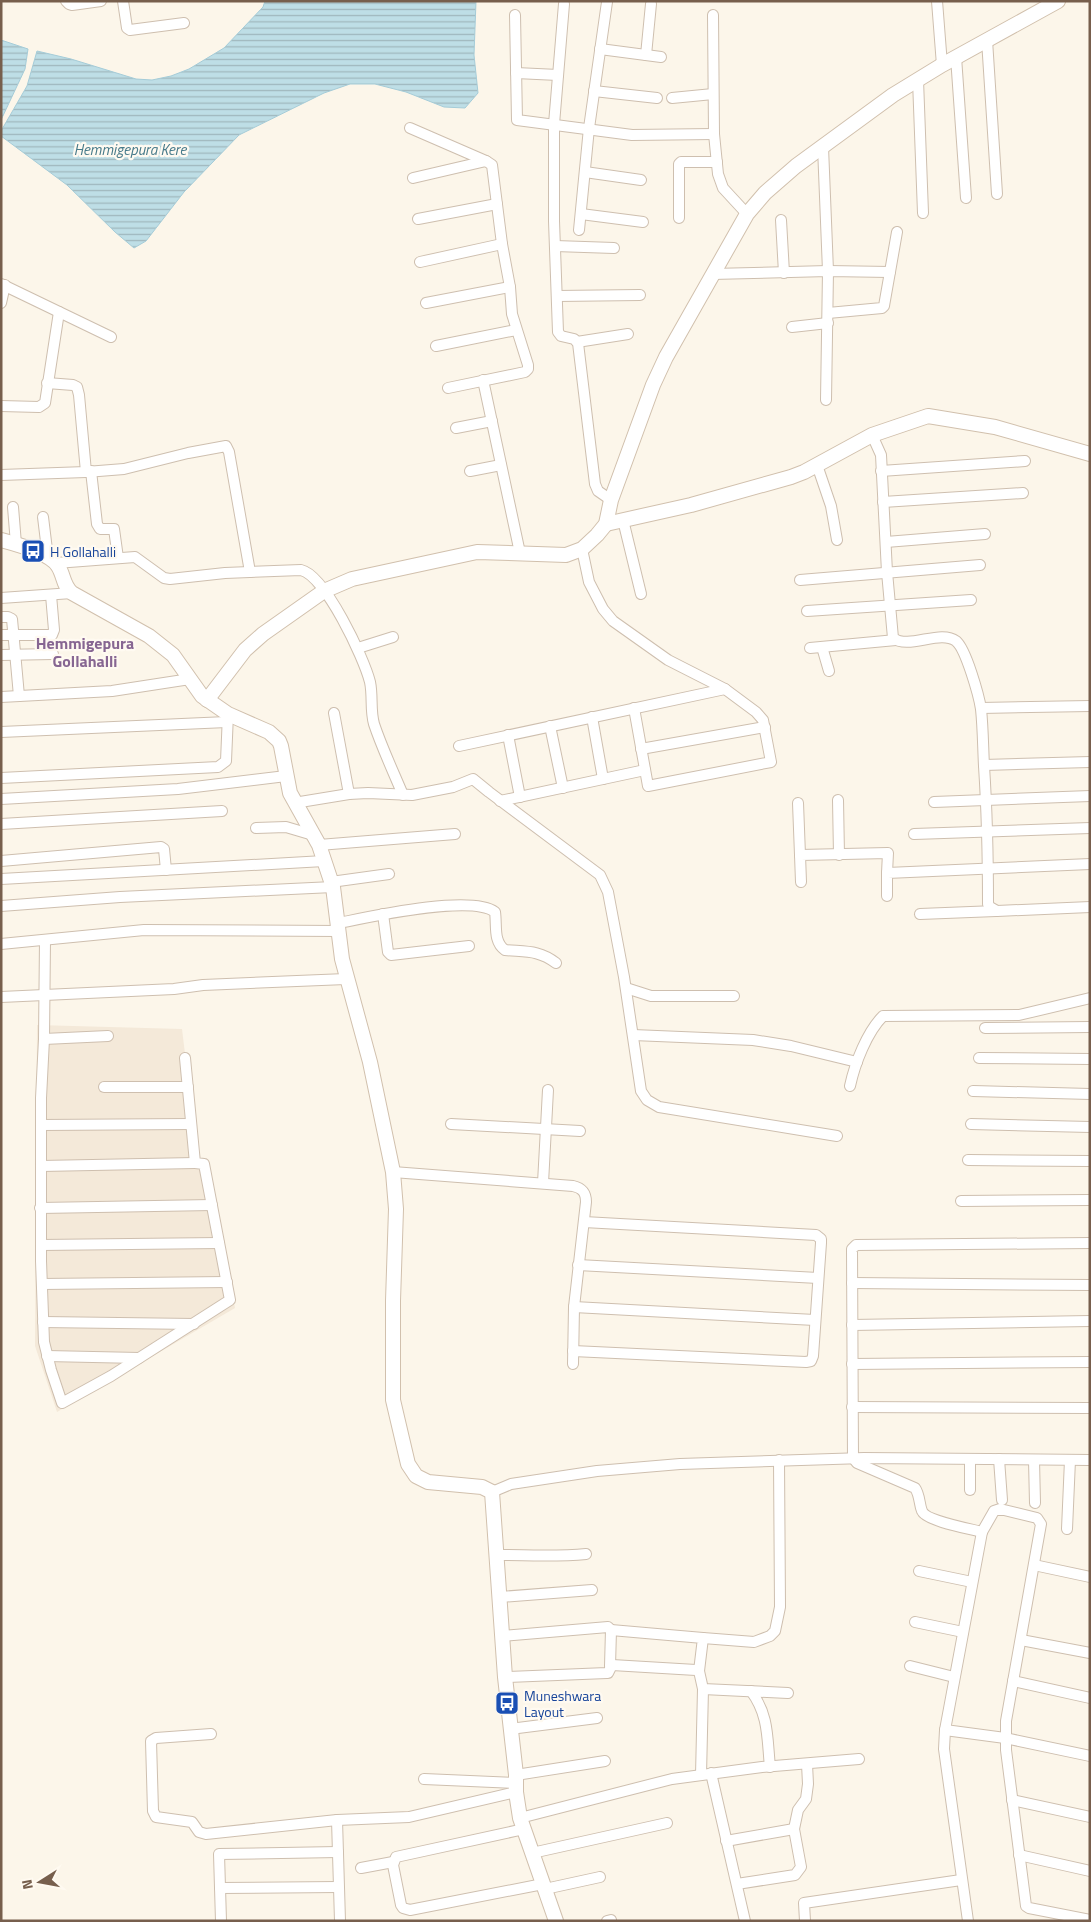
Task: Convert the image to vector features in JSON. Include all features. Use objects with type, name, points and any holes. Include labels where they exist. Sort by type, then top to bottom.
[{"type":"street","points":[[66,1],[72,5],[101,1]]},
{"type":"street","points":[[123,1],[127,28],[130,30],[184,23]]},
{"type":"street","points":[[937,1],[942,65]]},
{"type":"street","points":[[207,700],[245,650],[297,608],[324,591],[352,579],[478,552],[566,555],[582,549],[606,524],[611,500],[660,370],[747,214],[765,193],[823,146],[918,80],[1058,1]]},
{"type":"street","points":[[579,230],[589,128],[607,2]]},
{"type":"street","points":[[564,4],[554,124],[556,296],[559,335],[577,342],[628,334]]},
{"type":"street","points":[[646,55],[651,4]]},
{"type":"street","points":[[713,15],[714,134],[720,181],[723,188],[747,214]]},
{"type":"street","points":[[515,16],[516,119],[640,136],[714,134]]},
{"type":"street","points":[[987,40],[997,194]]},
{"type":"street","points":[[600,49],[662,57]]},
{"type":"street","points":[[956,57],[966,198]]},
{"type":"street","points":[[516,73],[558,75]]},
{"type":"street","points":[[918,80],[923,213]]},
{"type":"street","points":[[594,90],[657,98]]},
{"type":"street","points":[[672,98],[714,94]]},
{"type":"street","points":[[410,128],[492,165],[502,244],[510,287],[512,314],[528,369],[524,372],[448,388]]},
{"type":"street","points":[[823,146],[828,271],[826,400]]},
{"type":"street","points":[[413,178],[486,161]]},
{"type":"street","points":[[679,218],[679,164],[682,162],[717,162]]},
{"type":"street","points":[[585,172],[642,180]]},
{"type":"street","points":[[418,219],[497,204]]},
{"type":"street","points":[[581,214],[642,222]]},
{"type":"street","points":[[781,220],[784,273]]},
{"type":"street","points":[[792,327],[882,308],[884,306],[896,232]]},
{"type":"street","points":[[420,262],[502,244]]},
{"type":"street","points":[[555,246],[614,248]]},
{"type":"street","points":[[712,274],[828,271],[890,272]]},
{"type":"street","points":[[1,303],[3,284],[111,337]]},
{"type":"street","points":[[426,303],[510,287]]},
{"type":"street","points":[[556,296],[640,294]]},
{"type":"street","points":[[1,406],[43,406],[45,403],[59,312]]},
{"type":"street","points":[[436,346],[516,330]]},
{"type":"street","points":[[577,342],[595,484],[598,491],[611,500]]},
{"type":"street","points":[[484,380],[520,553]]},
{"type":"street","points":[[47,383],[77,387],[97,524],[100,529],[114,529],[118,558]]},
{"type":"street","points":[[606,524],[767,485],[804,472],[872,436],[922,417],[934,416],[995,427],[1090,454]]},
{"type":"street","points":[[456,428],[492,421]]},
{"type":"street","points":[[872,436],[880,455],[882,471],[887,572],[893,635],[896,640]]},
{"type":"street","points":[[1,475],[89,472],[137,466],[188,453],[226,446],[229,452],[250,572]]},
{"type":"street","points":[[882,471],[1025,461]]},
{"type":"street","points":[[470,471],[501,465]]},
{"type":"street","points":[[817,465],[829,499],[837,540]]},
{"type":"street","points":[[883,502],[1023,493]]},
{"type":"street","points":[[13,508],[16,544]]},
{"type":"street","points":[[43,517],[52,560],[67,589],[149,636],[173,655],[197,691],[228,718],[274,736],[282,746],[288,786],[294,802],[316,840],[332,884],[346,979],[370,1062],[393,1172],[396,1209],[392,1400],[408,1464],[416,1476],[428,1482],[482,1487],[492,1492],[511,1484],[597,1471],[680,1464],[854,1458],[1090,1460]]},
{"type":"street","points":[[623,520],[641,594]]},
{"type":"street","points":[[886,542],[985,534]]},
{"type":"street","points":[[1,540],[16,544],[52,560],[138,558],[166,579],[250,572],[305,571],[309,573],[324,591],[358,648],[370,682],[374,723],[403,795]]},
{"type":"street","points":[[582,549],[589,582],[603,610],[613,621],[668,660],[725,689],[756,712],[763,720],[771,762],[648,786],[634,708]]},
{"type":"street","points":[[800,580],[980,565]]},
{"type":"street","points":[[1,598],[72,593]]},
{"type":"street","points":[[1,635],[52,635],[54,630],[50,595]]},
{"type":"street","points":[[807,611],[971,600]]},
{"type":"street","points":[[1,617],[10,618],[14,635],[19,696]]},
{"type":"street","points":[[358,648],[393,637]]},
{"type":"street","points":[[810,648],[896,640],[901,642],[946,638],[958,642],[961,646],[972,675],[981,708],[988,830],[988,904],[997,911]]},
{"type":"street","points":[[822,647],[829,671]]},
{"type":"street","points":[[1,655],[53,654]]},
{"type":"street","points":[[1,697],[112,691],[190,679]]},
{"type":"street","points":[[459,746],[725,689]]},
{"type":"street","points":[[981,708],[1090,706]]},
{"type":"street","points":[[334,713],[349,794]]},
{"type":"street","points":[[592,717],[603,780]]},
{"type":"street","points":[[1,732],[228,718]]},
{"type":"street","points":[[1,778],[218,767],[226,761],[228,718]]},
{"type":"street","points":[[550,726],[563,788]]},
{"type":"street","points":[[641,749],[765,727]]},
{"type":"street","points":[[508,735],[520,797]]},
{"type":"street","points":[[984,765],[1090,762]]},
{"type":"street","points":[[500,801],[645,770]]},
{"type":"street","points":[[1,799],[178,789],[286,776]]},
{"type":"street","points":[[294,802],[349,794],[403,795],[453,787],[473,779],[600,875],[608,892],[626,988],[641,1091],[653,1104],[659,1107],[837,1136]]},
{"type":"street","points":[[934,802],[1090,796]]},
{"type":"street","points":[[838,800],[840,854]]},
{"type":"street","points":[[798,803],[801,882]]},
{"type":"street","points":[[1,824],[222,811]]},
{"type":"street","points":[[256,828],[286,827],[316,840],[455,834]]},
{"type":"street","points":[[914,834],[1090,828]]},
{"type":"street","points":[[1,860],[161,847],[164,849],[166,870]]},
{"type":"street","points":[[800,856],[888,853],[888,896]]},
{"type":"street","points":[[1,879],[324,861]]},
{"type":"street","points":[[887,873],[988,867],[1090,864]]},
{"type":"street","points":[[1,906],[332,884],[389,874]]},
{"type":"street","points":[[1,944],[144,930],[339,927],[383,914],[420,907],[471,906],[490,908],[495,912],[497,938],[502,948],[505,950],[538,952],[546,955],[556,963]]},
{"type":"street","points":[[920,914],[1090,907]]},
{"type":"street","points":[[383,914],[388,952],[391,955],[469,946]]},
{"type":"street","points":[[40,1166],[204,1164],[230,1300],[110,1376],[62,1402],[47,1356],[43,1322],[40,1166],[45,940]]},
{"type":"street","points":[[1,997],[346,979]]},
{"type":"street","points":[[626,988],[651,996],[734,996]]},
{"type":"street","points":[[850,1086],[857,1062],[877,1022],[883,1016],[1019,1015],[1090,998]]},
{"type":"street","points":[[985,1028],[1090,1027]]},
{"type":"street","points":[[633,1035],[753,1040],[791,1046],[857,1062]]},
{"type":"street","points":[[44,1039],[108,1036]]},
{"type":"street","points":[[185,1058],[195,1163]]},
{"type":"street","points":[[979,1058],[1090,1060]]},
{"type":"street","points":[[104,1087],[188,1087]]},
{"type":"street","points":[[543,1183],[548,1090]]},
{"type":"street","points":[[973,1091],[1090,1094]]},
{"type":"street","points":[[41,1125],[191,1124]]},
{"type":"street","points":[[451,1124],[580,1130]]},
{"type":"street","points":[[972,1124],[1090,1127]]},
{"type":"street","points":[[968,1160],[1090,1160]]},
{"type":"street","points":[[393,1172],[543,1183],[573,1186],[584,1191],[586,1196],[584,1222],[574,1307],[573,1364]]},
{"type":"street","points":[[961,1201],[1090,1200]]},
{"type":"street","points":[[40,1208],[212,1205]]},
{"type":"street","points":[[573,1351],[806,1362],[811,1361],[813,1356],[821,1243],[819,1237],[812,1234],[584,1222]]},
{"type":"street","points":[[41,1245],[219,1243]]},
{"type":"street","points":[[982,1532],[933,1519],[925,1515],[915,1488],[858,1463],[854,1458],[852,1407],[852,1249],[856,1245],[1090,1243]]},
{"type":"street","points":[[578,1265],[818,1278]]},
{"type":"street","points":[[42,1284],[227,1282]]},
{"type":"street","points":[[852,1283],[1090,1285]]},
{"type":"street","points":[[574,1307],[815,1320]]},
{"type":"street","points":[[852,1325],[1090,1321]]},
{"type":"street","points":[[43,1322],[194,1324]]},
{"type":"street","points":[[47,1356],[139,1358]]},
{"type":"street","points":[[852,1364],[1090,1362]]},
{"type":"street","points":[[852,1407],[1090,1408]]},
{"type":"street","points":[[970,1459],[970,1490]]},
{"type":"street","points":[[999,1459],[1002,1500]]},
{"type":"street","points":[[502,1636],[606,1627],[611,1630],[754,1642],[770,1636],[774,1631],[780,1607],[779,1460]]},
{"type":"street","points":[[1034,1460],[1035,1503]]},
{"type":"street","points":[[1067,1530],[1070,1460]]},
{"type":"street","points":[[492,1492],[505,1676],[522,1824],[556,1921]]},
{"type":"street","points":[[968,1921],[944,1749],[945,1730],[982,1532],[994,1510],[1000,1509],[1037,1518],[1040,1524],[1005,1738],[1026,1906],[1090,1920]]},
{"type":"street","points":[[497,1555],[541,1555],[555,1557],[586,1554]]},
{"type":"street","points":[[1034,1565],[1090,1577]]},
{"type":"street","points":[[919,1571],[972,1582]]},
{"type":"street","points":[[500,1596],[592,1590]]},
{"type":"street","points":[[916,1622],[963,1632]]},
{"type":"street","points":[[505,1676],[608,1673],[610,1666],[611,1630]]},
{"type":"street","points":[[703,1638],[699,1670],[703,1689],[706,1774],[726,1841],[746,1921]]},
{"type":"street","points":[[1021,1640],[1090,1652]]},
{"type":"street","points":[[610,1666],[699,1670]]},
{"type":"street","points":[[910,1666],[954,1677]]},
{"type":"street","points":[[1013,1681],[1090,1698]]},
{"type":"street","points":[[703,1689],[788,1693]]},
{"type":"street","points":[[751,1691],[765,1714],[770,1766]]},
{"type":"street","points":[[510,1729],[598,1718]]},
{"type":"street","points":[[945,1730],[1005,1738],[1090,1756]]},
{"type":"street","points":[[211,1734],[156,1738],[151,1741],[153,1811],[156,1817],[192,1822],[199,1832],[206,1834],[337,1820],[409,1818],[516,1783],[604,1761]]},
{"type":"street","points":[[600,1877],[406,1909],[400,1905],[393,1862],[396,1856],[522,1824],[672,1779],[770,1766],[859,1759]]},
{"type":"street","points":[[737,1884],[795,1875],[799,1872],[801,1867],[794,1829],[798,1810],[806,1799],[808,1784],[807,1764]]},
{"type":"street","points":[[424,1779],[516,1783]]},
{"type":"street","points":[[1012,1800],[1090,1817]]},
{"type":"street","points":[[337,1820],[340,1921]]},
{"type":"street","points":[[532,1853],[667,1824]]},
{"type":"street","points":[[726,1841],[794,1829]]},
{"type":"street","points":[[222,1921],[219,1854],[338,1852]]},
{"type":"street","points":[[1019,1855],[1090,1870]]},
{"type":"street","points":[[361,1868],[393,1862]]},
{"type":"street","points":[[806,1921],[804,1903],[961,1880]]},
{"type":"street","points":[[220,1888],[338,1887]]},
{"type":"shaded area","points":[[37,1025],[182,1029],[198,1161],[207,1158],[235,1308],[57,1412],[35,1346]]},
{"type":"water","name":"Hemmigepura Kere","points":[[265,1],[476,1],[474,55],[478,93],[465,108],[444,107],[406,92],[375,84],[350,84],[324,93],[239,135],[184,192],[146,241],[134,248],[67,185],[1,136],[1,131],[27,86],[37,51],[71,59],[136,79],[152,80],[171,76],[189,69],[224,48],[263,7]]},
{"type":"water","points":[[1,40],[28,49],[25,69],[1,120]]},
{"type":"place","name":"H Gollahalli","points":[[33,551]]},
{"type":"place","name":"Muneshwara Layout","points":[[507,1703]]},
{"type":"district","name":"Hemmigepura Gollahalli","points":[[85,652]]}]
